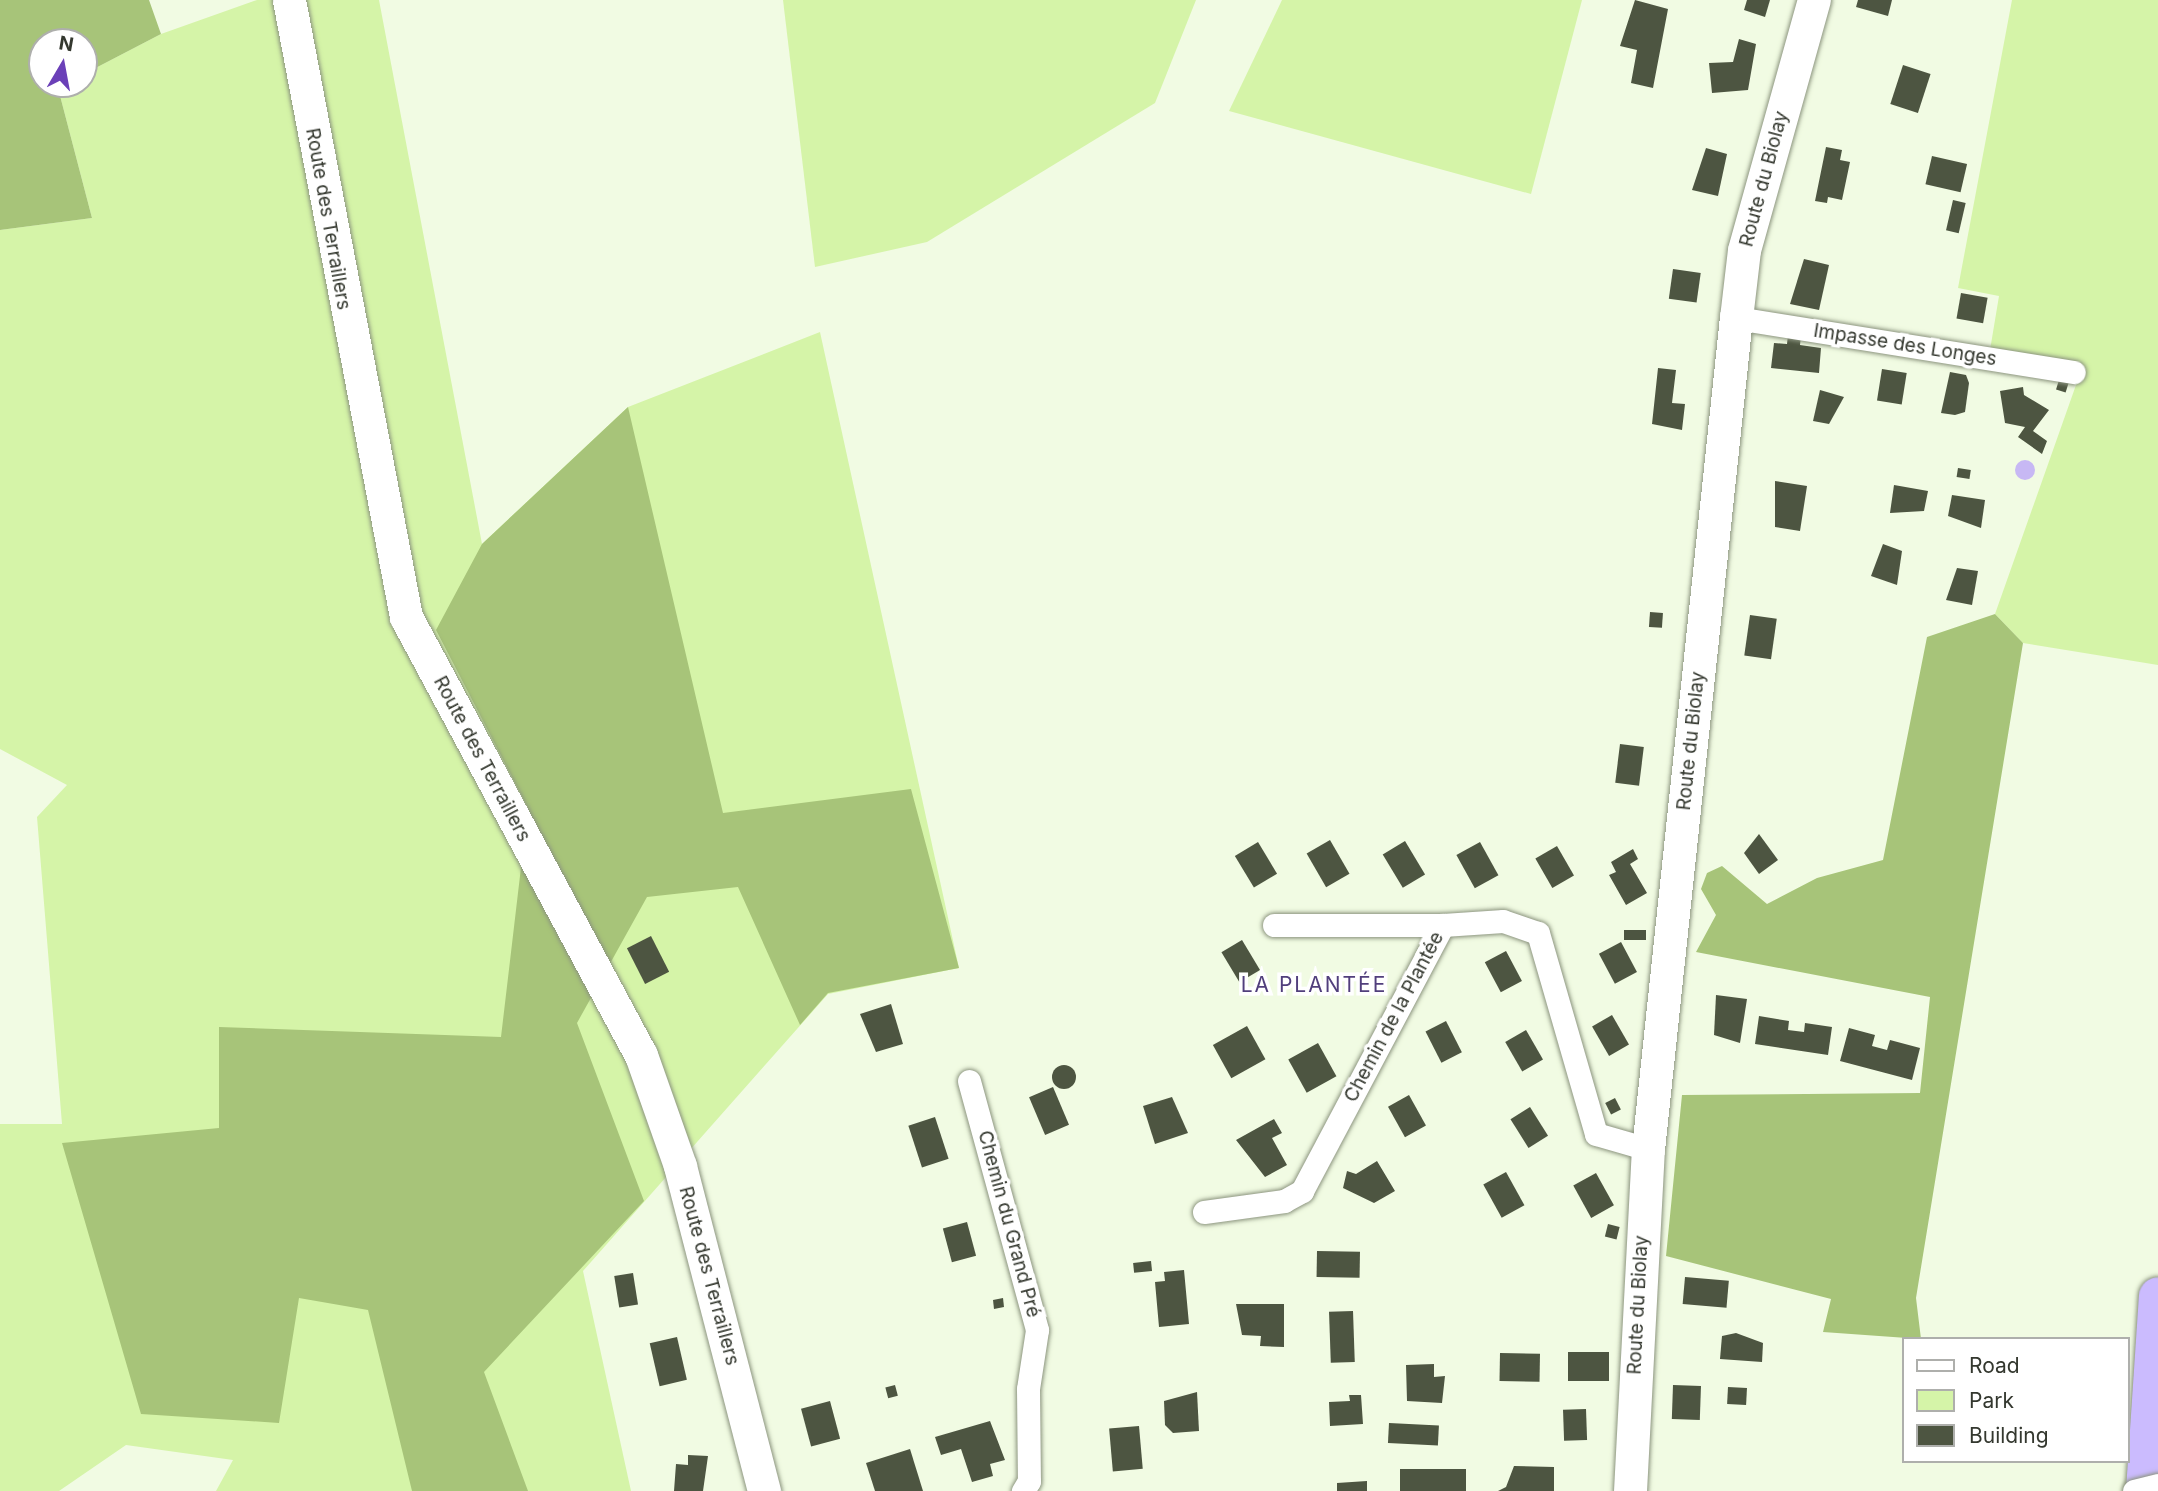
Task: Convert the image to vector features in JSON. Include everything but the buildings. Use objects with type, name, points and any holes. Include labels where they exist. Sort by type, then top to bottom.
[{"type":"highway","points":[[2145,1491],[2158,1296]]},
{"type":"street","name":"Route des Terraillers","points":[[289,0],[406,617],[640,1055],[680,1166],[764,1491]]},
{"type":"street","name":"Route du Biolay","points":[[1630,1491],[1648,1149],[1736,318],[1745,250],[1814,0]]},
{"type":"street","name":"Impasse des Longes","points":[[1736,318],[2074,372]]},
{"type":"street","name":"Chemin de la Plantée","points":[[1204,1212],[1284,1201],[1302,1191],[1443,925],[1503,922],[1538,933],[1596,1134],[1648,1149]]},
{"type":"street","points":[[1274,925],[1443,925]]},
{"type":"street","name":"Chemin du Grand Pré","points":[[969,1081],[1037,1330],[1028,1389],[1029,1481],[1023,1491]]},
{"type":"street","points":[[2134,1491],[2158,1485]]},
{"type":"green space","points":[[0,0],[149,0],[161,34],[98,67],[98,28],[28,28],[28,98],[61,98],[92,218],[0,230]]},
{"type":"green space","points":[[257,0],[379,0],[482,544],[628,407],[820,332],[959,968],[828,994],[583,1271],[631,1491],[216,1491],[233,1460],[126,1445],[59,1491],[0,1491],[0,1124],[62,1124],[37,817],[67,785],[0,749],[0,230],[92,218],[61,98],[98,98],[98,67],[161,34]]},
{"type":"green space","points":[[783,0],[1196,0],[1155,103],[927,242],[815,267]]},
{"type":"green space","points":[[1282,0],[1582,0],[1531,194],[1229,111]]},
{"type":"green space","points":[[2012,0],[2158,0],[2158,665],[2023,643],[1995,614],[2082,368],[1990,350],[1999,296],[1958,288]]},
{"type":"green space","points":[[628,407],[723,813],[911,789],[959,968],[828,993],[800,1025],[738,887],[647,897],[577,1023],[644,1201],[484,1372],[528,1491],[412,1491],[368,1310],[299,1298],[279,1423],[141,1414],[62,1143],[219,1128],[219,1027],[501,1037],[528,808],[436,630],[482,544]]},
{"type":"green space","points":[[1995,614],[2023,643],[1916,1298],[1921,1337],[1823,1332],[1831,1299],[1666,1256],[1682,1095],[1920,1093],[1930,997],[1696,952],[1716,915],[1701,889],[1707,873],[1722,866],[1767,904],[1817,878],[1883,860],[1927,637]]},
{"type":"shaded area","points":[[2025,460],[2032,463],[2035,470],[2032,477],[2025,480],[2018,477],[2015,470],[2018,463]]},
{"type":"district","name":"LA PLANTÉE","points":[[1314,985]]}]
